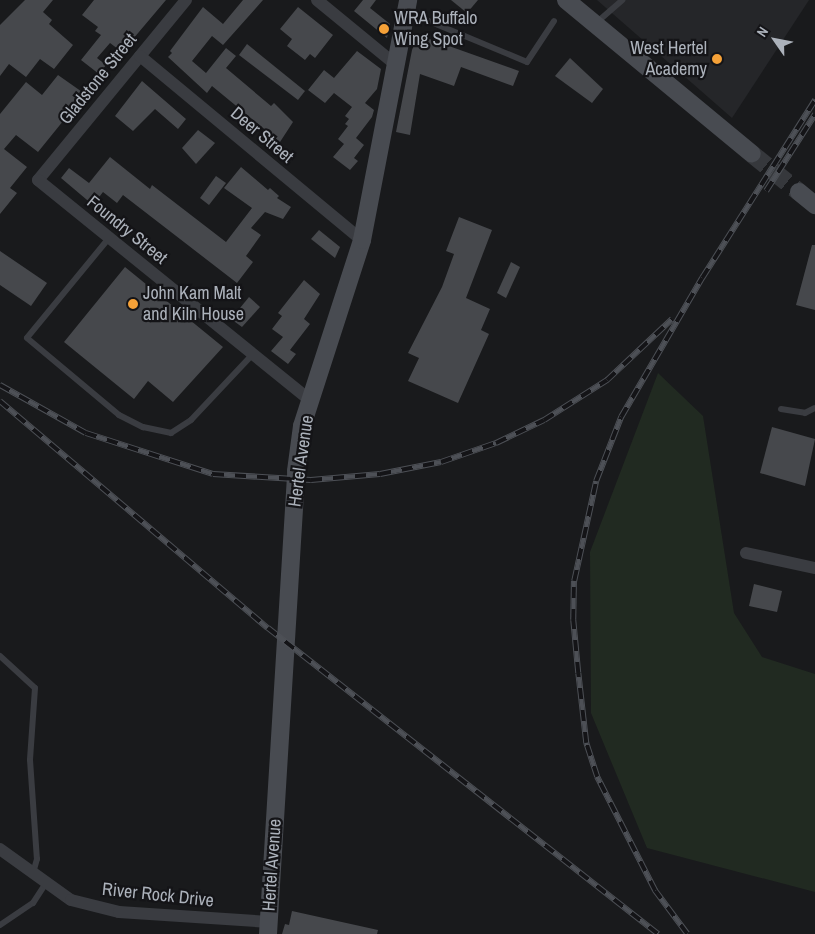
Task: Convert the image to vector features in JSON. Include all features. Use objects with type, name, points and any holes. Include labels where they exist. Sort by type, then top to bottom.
[{"type":"street","name":"Gladstone Street","points":[[38,180],[186,0]]},
{"type":"street","points":[[317,0],[395,64]]},
{"type":"street","points":[[566,0],[752,154]]},
{"type":"street","name":"Hertel Avenue","points":[[268,928],[296,470],[302,426],[362,240],[407,6]]},
{"type":"street","name":"Deer Street","points":[[140,56],[362,240]]},
{"type":"street","name":"Foundry Street","points":[[38,180],[310,400]]},
{"type":"street","points":[[798,192],[815,205]]},
{"type":"street","points":[[746,553],[815,568]]},
{"type":"street","name":"River Rock Drive","points":[[0,850],[72,900],[119,912],[268,928]]},
{"type":"lane","points":[[595,23],[622,0]]},
{"type":"lane","points":[[407,6],[527,62],[554,21]]},
{"type":"lane","points":[[109,238],[26,338],[119,415],[143,427],[171,433],[191,420],[253,354]]},
{"type":"lane","points":[[781,409],[805,413],[815,408]]},
{"type":"lane","points":[[0,656],[35,688],[30,760],[37,859],[32,874]]},
{"type":"lane","points":[[0,925],[33,903],[46,883]]},
{"type":"shaded area","name":"West Hertel Academy","points":[[597,0],[809,0],[732,118]]},
{"type":"shaded area","points":[[658,373],[703,416],[734,613],[762,657],[815,674],[815,892],[647,848],[591,713],[590,552]]},
{"type":"building","points":[[25,0],[53,0],[43,12],[52,20],[49,24],[73,45],[54,69],[40,59],[26,77],[9,64],[0,76],[0,25]]},
{"type":"building","points":[[94,0],[166,0],[122,52],[110,43],[97,58],[106,65],[99,74],[81,60],[101,35],[95,31],[98,27],[82,15]]},
{"type":"building","points":[[243,0],[263,0],[223,45],[212,36],[192,61],[206,73],[226,48],[236,56],[226,68],[271,106],[274,103],[293,122],[280,142],[212,86],[207,93],[168,57],[172,53],[170,51],[203,7],[223,24]]},
{"type":"building","points":[[363,0],[376,0],[370,8],[390,24],[387,38],[354,11]]},
{"type":"building","points":[[451,0],[478,0],[467,13]]},
{"type":"building","points":[[298,7],[333,35],[315,58],[310,54],[305,60],[287,46],[292,39],[280,29]]},
{"type":"building","points":[[418,35],[519,71],[513,86],[461,67],[454,86],[420,74],[410,135],[396,132],[412,50]]},
{"type":"building","points":[[247,44],[305,91],[298,100],[239,55]]},
{"type":"building","points":[[357,51],[381,69],[377,89],[365,103],[374,110],[372,117],[356,138],[364,145],[354,158],[358,161],[350,170],[333,157],[344,144],[338,139],[348,126],[345,124],[349,119],[345,116],[352,107],[334,93],[325,103],[308,90],[324,70],[334,78]]},
{"type":"building","points":[[570,58],[603,89],[592,103],[555,76]]},
{"type":"building","points":[[58,75],[85,94],[38,152],[16,135],[4,149],[27,167],[10,188],[17,193],[0,214],[0,114],[26,82],[42,95]]},
{"type":"building","points":[[142,81],[186,119],[178,129],[155,109],[133,131],[115,116]]},
{"type":"building","points":[[198,130],[215,143],[196,164],[182,148]]},
{"type":"building","points":[[110,157],[150,189],[152,185],[226,242],[252,208],[224,188],[241,167],[268,190],[270,188],[279,196],[277,198],[291,207],[283,219],[265,212],[251,228],[261,235],[246,256],[253,262],[237,283],[123,195],[117,203],[103,192],[93,205],[61,178],[69,168],[89,183]]},
{"type":"building","points":[[216,176],[226,183],[209,205],[200,198]]},
{"type":"building","points":[[459,217],[492,230],[466,298],[490,309],[481,330],[489,334],[458,403],[408,381],[419,358],[408,353],[442,287],[454,254],[446,251]]},
{"type":"building","points":[[319,230],[340,247],[335,258],[311,239]]},
{"type":"building","points":[[812,245],[815,245],[815,310],[796,305]]},
{"type":"building","points":[[0,251],[47,283],[31,306],[0,285]]},
{"type":"building","points":[[511,262],[520,267],[506,298],[497,293]]},
{"type":"building","name":"John Kam Malt and Kiln House","points":[[125,267],[223,347],[173,402],[148,381],[134,399],[64,342]]},
{"type":"building","points":[[304,280],[320,294],[304,319],[310,324],[290,350],[296,354],[288,364],[271,351],[283,337],[272,329],[282,316],[278,313]]},
{"type":"building","points":[[249,297],[260,307],[242,327],[231,319]]},
{"type":"building","points":[[772,427],[815,439],[805,486],[760,473]]},
{"type":"building","points":[[754,584],[782,591],[777,612],[749,606]]},
{"type":"building","points":[[292,911],[378,930],[377,934],[282,934],[285,924],[289,925]]},
{"type":"tunnel","points":[[752,154],[799,192]]},
{"type":"railway","points":[[687,934],[655,891],[597,777],[586,743],[573,620],[574,581],[596,481],[621,417],[702,278],[815,100]]},
{"type":"railway","points":[[766,191],[815,114]]},
{"type":"railway","points":[[0,385],[86,433],[213,474],[311,480],[380,474],[441,462],[496,443],[544,420],[607,380],[672,319]]},
{"type":"railway","points":[[0,401],[268,628],[658,934]]},
{"type":"place","name":"WRA Buffalo Wing Spot","points":[[384,29]]},
{"type":"place","name":"West Hertel Academy","points":[[717,59]]},
{"type":"place","name":"John Kam Malt and Kiln House","points":[[133,304]]}]
